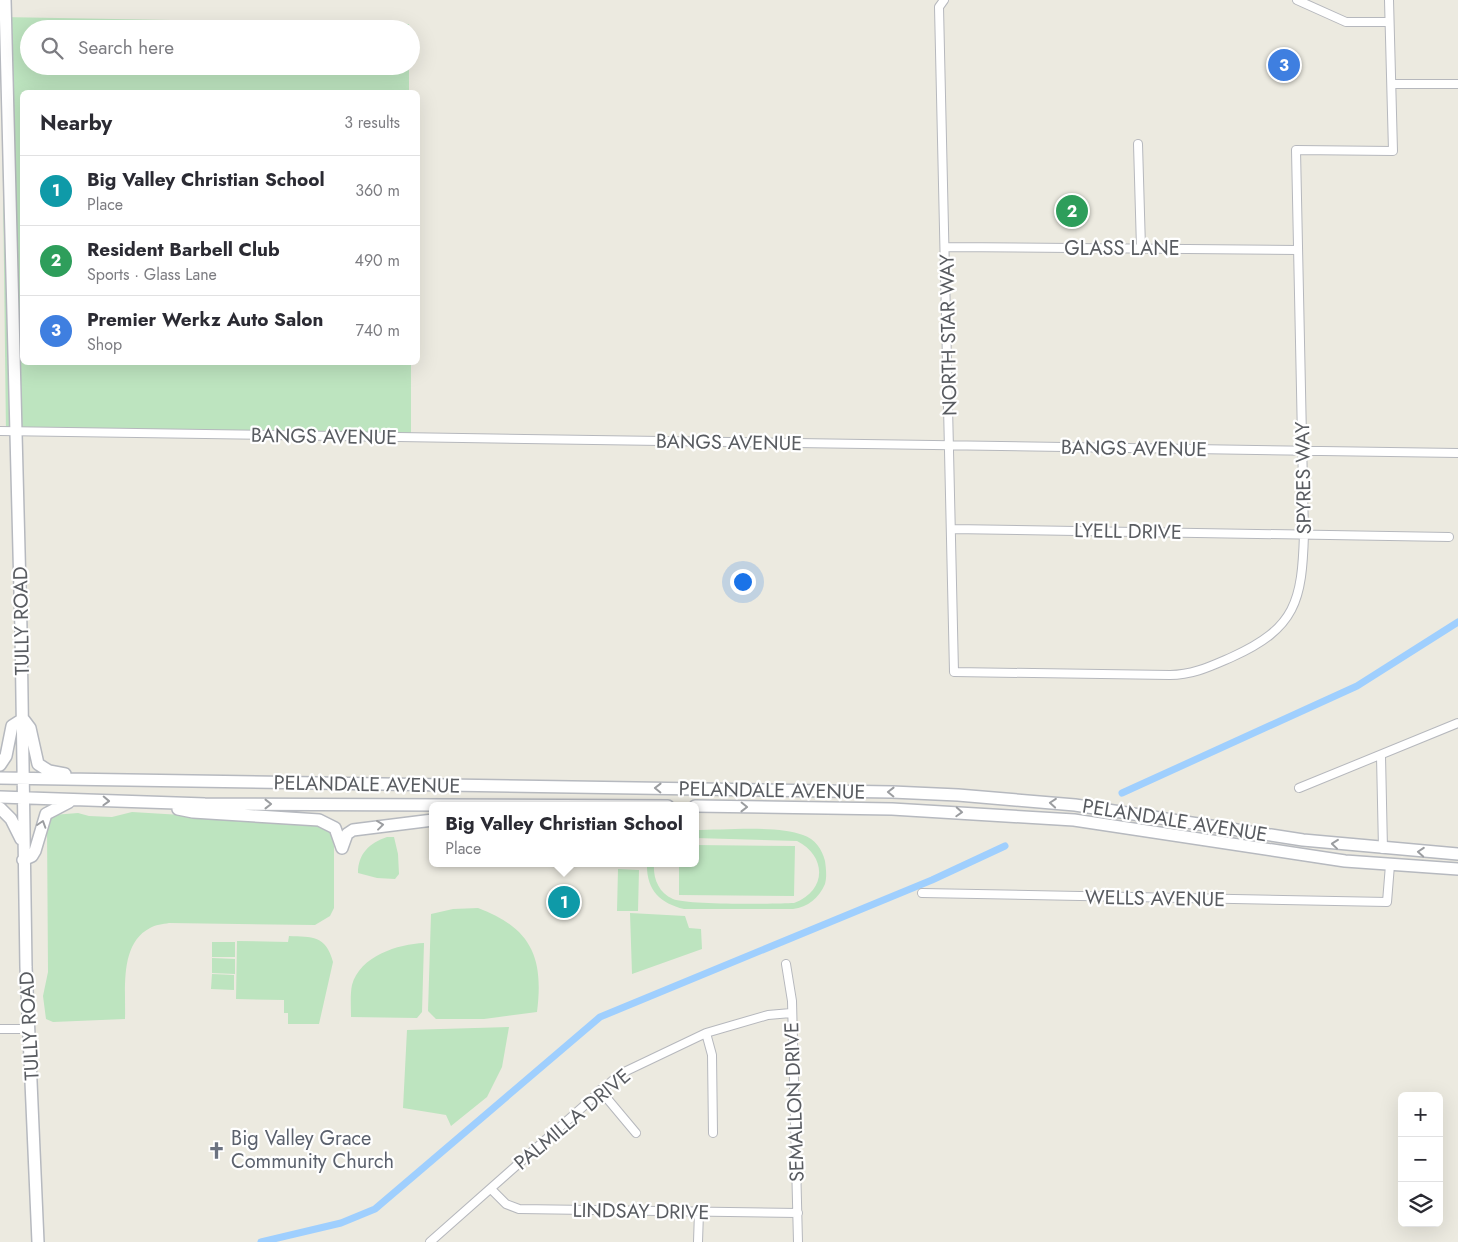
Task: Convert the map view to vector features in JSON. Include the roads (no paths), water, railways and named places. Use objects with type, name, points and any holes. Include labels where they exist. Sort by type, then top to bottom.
[{"type":"main road","name":"TULLY ROAD","points":[[5,0],[23,718],[22,798],[28,1029],[38,1242]]},
{"type":"main road","points":[[0,765],[6,756],[12,726],[23,718]]},
{"type":"main road","name":"PELANDALE AVENUE","points":[[23,718],[30,728],[38,764],[49,771],[71,775],[81,780]]},
{"type":"main road","name":"PELANDALE AVENUE","points":[[0,778],[948,794],[1075,805],[1303,840],[1383,849],[1458,854]]},
{"type":"main road","name":"PELANDALE AVENUE","points":[[0,797],[146,803],[429,804]]},
{"type":"main road","name":"PELANDALE AVENUE","points":[[24,860],[32,856],[35,851],[46,814],[52,809],[75,800]]},
{"type":"main road","points":[[146,803],[193,812],[319,820],[335,828],[342,848],[347,834],[353,830],[429,820]]},
{"type":"main road","name":"PELANDALE AVENUE","points":[[699,806],[892,809],[1074,820],[1292,854],[1390,865],[1458,869]]},
{"type":"main road","points":[[0,808],[16,827],[22,841],[24,860]]},
{"type":"street","name":"NORTH STAR WAY","points":[[944,0],[939,8],[946,247],[954,672]]},
{"type":"street","points":[[1297,0],[1346,22],[1389,22]]},
{"type":"street","points":[[1389,0],[1390,79],[1393,84],[1458,84]]},
{"type":"street","name":"SPYRES WAY","points":[[954,672],[1170,675],[1201,670],[1263,641],[1286,619],[1294,605],[1302,582],[1304,534],[1296,150],[1393,151],[1393,84]]},
{"type":"street","points":[[1138,144],[1141,248]]},
{"type":"street","name":"GLASS LANE","points":[[946,247],[1298,250]]},
{"type":"street","name":"BANGS AVENUE","points":[[0,431],[1458,453]]},
{"type":"street","name":"LYELL DRIVE","points":[[952,529],[1449,537]]},
{"type":"street","points":[[1298,788],[1381,756],[1458,723]]},
{"type":"street","points":[[1381,756],[1383,849]]},
{"type":"street","name":"WELLS AVENUE","points":[[922,893],[1387,902],[1390,865]]},
{"type":"street","name":"SEMALLON DRIVE","points":[[786,964],[791,989],[798,1242]]},
{"type":"street","name":"PALMILLA DRIVE","points":[[430,1242],[600,1090],[631,1068],[706,1033],[768,1015],[791,1013]]},
{"type":"street","points":[[0,1029],[28,1029]]},
{"type":"street","points":[[706,1033],[712,1055],[713,1133]]},
{"type":"street","points":[[600,1090],[636,1133]]},
{"type":"street","name":"LINDSAY DRIVE","points":[[490,1189],[506,1204],[519,1209],[798,1213]]},
{"type":"street","points":[[698,1242],[699,1212]]},
{"type":"waterway","points":[[1122,793],[1357,686],[1458,622]]},
{"type":"waterway","points":[[261,1242],[341,1223],[375,1209],[600,1017],[932,880],[1005,846]]},
{"type":"place","name":"Premier Werkz Auto Salon","points":[[1284,65]]},
{"type":"place","name":"Resident Barbell Club","points":[[1072,211]]},
{"type":"place","name":"Big Valley Christian School","points":[[564,902]]},
{"type":"place","name":"Big Valley Grace Community Church","points":[[217,1150]]}]
